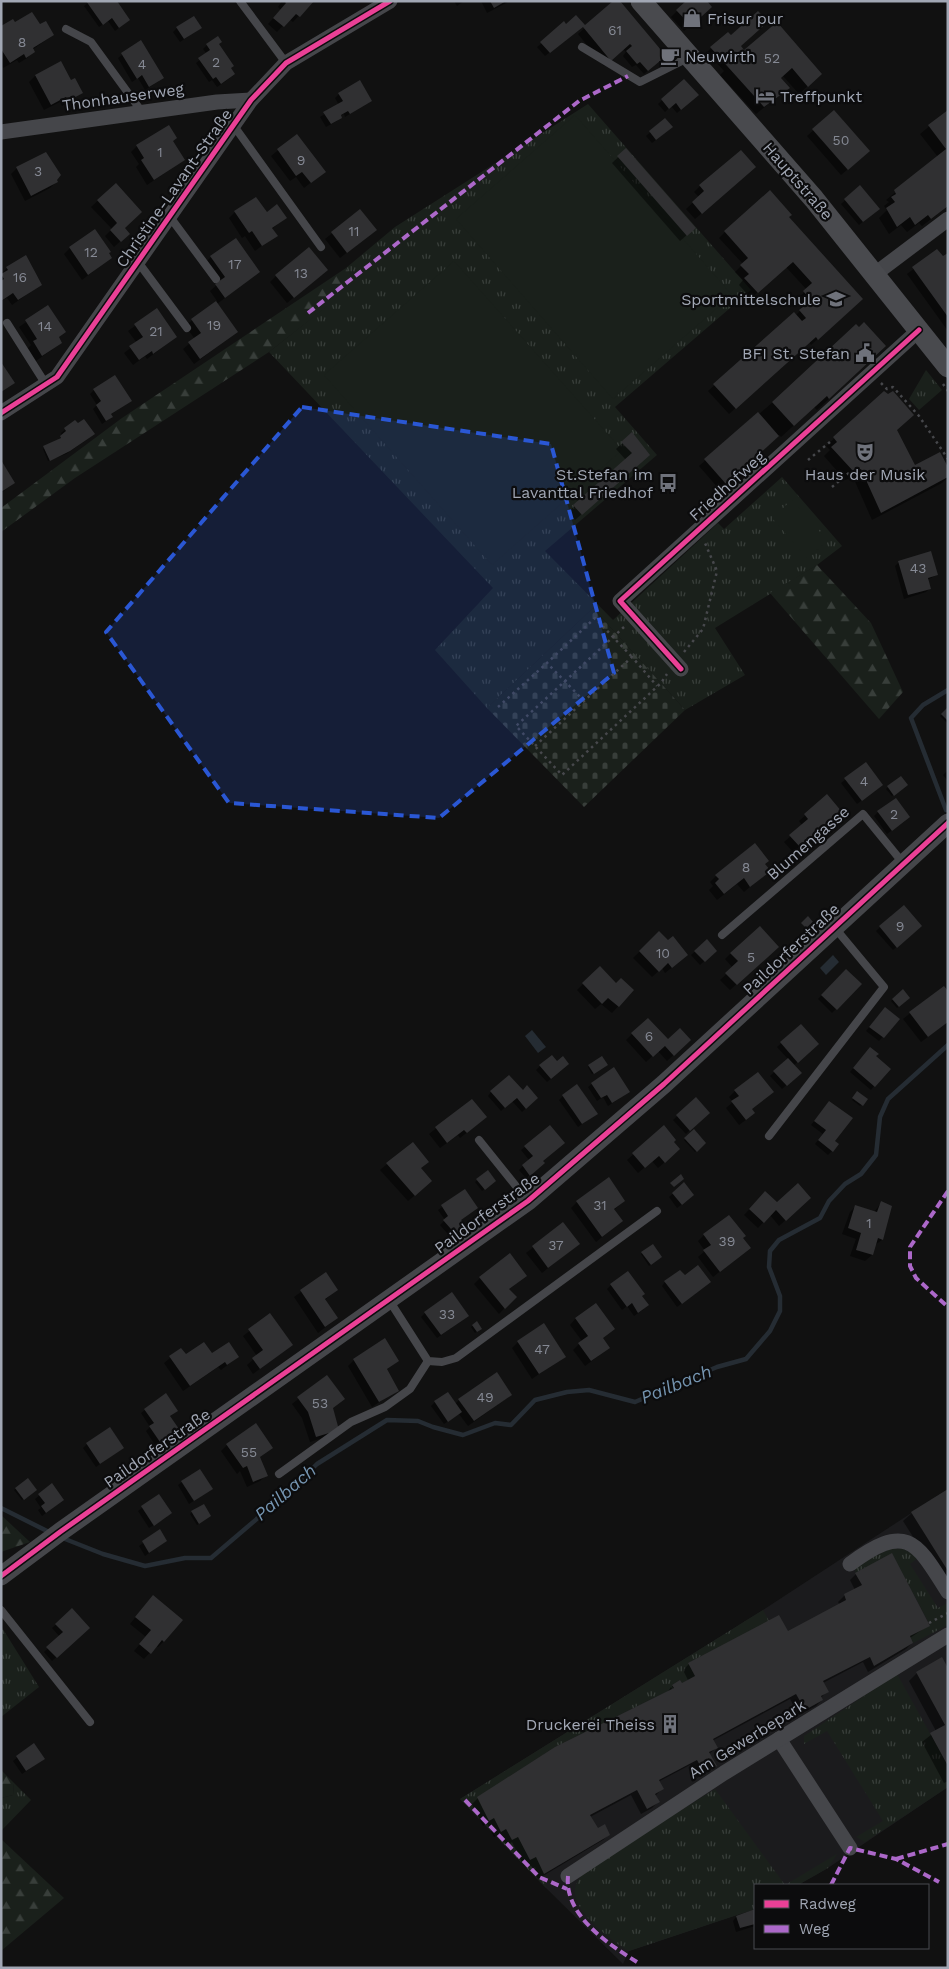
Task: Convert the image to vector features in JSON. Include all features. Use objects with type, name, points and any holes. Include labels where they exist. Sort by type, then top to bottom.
[{"type":"main road","name":"Hauptstraße","points":[[641,1],[814,199],[948,367]]},
{"type":"street","name":"Christine-Lavant-Straße","points":[[1,413],[57,376],[251,100],[286,63],[390,1]]},
{"type":"street","name":"Thonhauserweg","points":[[1,132],[217,102],[251,100]]},
{"type":"street","points":[[875,274],[948,219]]},
{"type":"street","name":"Friedhofweg","points":[[678,666],[620,601],[919,330]]},
{"type":"street","name":"Paildorferstraße","points":[[1,1576],[60,1532],[528,1201],[664,1084],[948,822]]},
{"type":"street","points":[[850,1564],[868,1551],[890,1542],[910,1542],[923,1553],[948,1592]]},
{"type":"street","name":"Am Gewerbepark","points":[[568,1876],[779,1739],[948,1635]]},
{"type":"street","points":[[779,1739],[850,1848]]},
{"type":"lane","points":[[240,1],[286,63]]},
{"type":"lane","points":[[66,29],[91,42],[142,112]]},
{"type":"lane","points":[[582,47],[640,82],[690,57]]},
{"type":"lane","points":[[234,126],[321,247]]},
{"type":"lane","points":[[170,217],[216,279]]},
{"type":"lane","points":[[138,262],[187,328]]},
{"type":"lane","points":[[7,323],[45,383]]},
{"type":"lane","name":"Blumengasse","points":[[722,935],[863,814],[903,863]]},
{"type":"lane","points":[[769,1136],[884,987],[834,927]]},
{"type":"lane","points":[[478,1140],[528,1201]]},
{"type":"lane","points":[[428,1361],[442,1362],[456,1358],[657,1211]]},
{"type":"lane","points":[[389,1300],[428,1361]]},
{"type":"lane","points":[[278,1474],[351,1422],[385,1407],[410,1389],[428,1361]]},
{"type":"lane","points":[[1,1610],[90,1722]]},
{"type":"path","points":[[878,380],[887,389],[892,387],[919,416],[948,459]]},
{"type":"path","points":[[808,460],[830,442]]},
{"type":"path","points":[[832,487],[850,472],[854,477],[862,472]]},
{"type":"path","points":[[634,618],[516,726],[562,775],[678,666],[703,628],[717,571],[699,529]]},
{"type":"path","points":[[498,708],[595,618],[614,636],[658,686]]},
{"type":"path","points":[[535,746],[632,657]]},
{"type":"path","points":[[547,662],[584,700]]},
{"type":"path","points":[[929,1623],[948,1613]]},
{"type":"highlighted area","points":[[302,407],[551,444],[614,673],[439,818],[229,803],[106,632]]},
{"type":"shaded area","points":[[833,955],[839,962],[826,975],[820,968]]},
{"type":"shaded area","points":[[532,1030],[546,1047],[538,1053],[525,1036]]},
{"type":"shaded area","points":[[948,1489],[948,1787],[828,1868],[800,1884],[754,1884],[754,1909],[629,1951],[623,1964],[460,1799],[763,1610]]},
{"type":"green space","points":[[588,104],[751,290],[615,407],[657,455],[545,551],[613,620],[718,523],[724,529],[782,477],[842,546],[817,565],[715,628],[745,675],[685,710],[593,608],[487,708],[435,650],[493,588],[269,352],[356,283],[346,268],[395,227]]},
{"type":"green space","points":[[575,115],[732,295],[613,399],[456,219]]},
{"type":"green space","points":[[454,261],[622,450],[492,565],[324,375]]},
{"type":"green space","points":[[346,268],[357,283],[269,352],[75,478],[1,532],[1,508],[122,418]]},
{"type":"green space","points":[[926,370],[942,390],[919,410],[909,399]]},
{"type":"green space","points":[[792,500],[828,541],[807,558],[772,518]]},
{"type":"green space","points":[[817,565],[871,623],[903,692],[879,719],[770,593]]},
{"type":"green space","points":[[593,608],[685,710],[584,807],[487,708]]},
{"type":"green space","points":[[1,1515],[30,1542],[1,1552]]},
{"type":"green space","points":[[891,1548],[903,1549],[919,1557],[910,1564],[938,1608],[948,1603],[948,1625],[913,1643],[910,1636],[930,1625],[892,1554],[855,1573],[856,1566]]},
{"type":"green space","points":[[763,1610],[769,1621],[688,1663],[695,1676],[682,1683],[680,1680],[672,1685],[674,1688],[555,1747],[478,1797],[489,1820],[494,1818],[501,1831],[506,1829],[512,1840],[518,1837],[530,1860],[536,1857],[544,1874],[546,1888],[460,1799]]},
{"type":"green space","points":[[1,1626],[39,1687],[1,1717]]},
{"type":"green space","points":[[897,1674],[948,1766],[948,1787],[865,1842],[856,1837],[883,1821],[827,1731],[804,1744],[804,1736]]},
{"type":"green space","points":[[1,1770],[14,1783],[13,1795],[1,1798]]},
{"type":"green space","points":[[14,1783],[31,1800],[1,1831],[1,1798],[13,1795]]},
{"type":"green space","points":[[715,1789],[784,1884],[754,1884],[754,1909],[629,1951],[602,1932],[578,1904],[575,1894],[576,1885],[585,1872]]},
{"type":"green space","points":[[1,1839],[64,1898],[1,1951]]},
{"type":"green space","points":[[837,1854],[828,1868],[800,1884],[787,1884]]},
{"type":"building","points":[[86,1],[117,1],[130,20],[119,28],[112,18],[103,25]]},
{"type":"building","points":[[284,1],[314,1],[300,17],[296,14],[284,27],[273,18],[286,3]]},
{"type":"building","points":[[490,1],[506,1],[494,8]]},
{"type":"building","points":[[613,1],[620,1],[666,56],[648,71],[640,62],[637,64],[626,51],[632,46],[630,44],[611,61],[583,27],[550,53],[540,42],[564,21],[566,24],[576,15],[585,25]]},
{"type":"building","name":"Frisur pur","points":[[686,1],[707,1],[712,7],[691,26],[676,10]]},
{"type":"building","points":[[758,11],[768,22],[741,46],[744,50],[777,22],[822,74],[808,87],[792,68],[781,78],[790,88],[764,107],[710,47],[728,32],[731,35]]},
{"type":"building","points":[[32,12],[40,24],[46,21],[54,35],[33,48],[35,52],[26,58],[24,54],[10,63],[1,49],[1,26],[13,19],[15,22]]},
{"type":"building","points":[[194,16],[202,28],[184,39],[176,27]]},
{"type":"building","points":[[218,36],[222,42],[219,44],[234,66],[231,68],[235,74],[221,84],[216,77],[213,79],[198,58],[210,50],[206,44]]},
{"type":"building","points":[[141,40],[164,78],[149,87],[142,75],[137,79],[121,53]]},
{"type":"building","points":[[61,61],[71,80],[75,78],[83,93],[68,101],[66,97],[51,105],[35,75]]},
{"type":"building","points":[[684,79],[699,95],[681,110],[676,103],[669,109],[661,99]]},
{"type":"building","points":[[360,80],[372,101],[350,114],[348,111],[341,115],[342,118],[331,124],[323,112],[343,101],[338,93]]},
{"type":"building","points":[[834,110],[870,151],[848,170],[812,129]]},
{"type":"building","points":[[948,110],[948,206],[931,219],[928,215],[915,225],[910,217],[897,227],[886,208],[895,202],[891,197],[896,194],[894,190],[946,149],[928,125]]},
{"type":"building","points":[[665,118],[673,127],[656,140],[649,131]]},
{"type":"building","points":[[169,125],[177,138],[173,141],[185,160],[154,180],[141,160],[144,158],[136,145]]},
{"type":"building","points":[[297,134],[326,172],[311,183],[302,172],[296,176],[277,149]]},
{"type":"building","points":[[626,148],[696,228],[687,236],[617,156]]},
{"type":"building","points":[[741,150],[756,167],[702,214],[692,202],[704,191],[699,185]]},
{"type":"building","points":[[46,152],[61,175],[57,180],[58,182],[31,196],[16,167]]},
{"type":"building","points":[[116,183],[142,212],[125,228],[130,234],[121,242],[110,230],[117,223],[97,200]]},
{"type":"building","points":[[860,185],[880,209],[863,222],[844,199]]},
{"type":"building","name":"Sportmittelschule","points":[[770,190],[792,215],[789,217],[863,299],[818,340],[816,337],[736,409],[713,384],[794,312],[802,321],[806,318],[799,310],[811,300],[803,291],[812,283],[793,262],[758,293],[744,278],[749,274],[740,265],[748,258],[724,231]]},
{"type":"building","points":[[256,197],[267,212],[277,204],[287,218],[272,228],[278,236],[262,246],[252,231],[249,233],[234,211]]},
{"type":"building","points":[[360,209],[377,230],[347,253],[331,232]]},
{"type":"building","points":[[95,229],[111,252],[109,253],[112,258],[88,275],[69,247]]},
{"type":"building","points":[[236,238],[260,272],[225,298],[215,284],[225,277],[210,256]]},
{"type":"building","points":[[309,247],[328,270],[294,298],[275,275]]},
{"type":"building","points":[[937,249],[943,256],[948,253],[948,317],[912,267]]},
{"type":"building","points":[[26,255],[42,285],[18,300],[13,293],[1,301],[1,281],[4,279],[1,274],[8,270],[6,267]]},
{"type":"building","points":[[216,301],[238,332],[200,359],[188,342],[201,333],[191,319]]},
{"type":"building","points":[[48,305],[66,332],[59,337],[62,343],[42,356],[33,341],[37,339],[25,320]]},
{"type":"building","points":[[157,308],[177,337],[153,354],[152,351],[139,360],[129,346],[143,337],[134,324]]},
{"type":"building","points":[[864,322],[886,346],[829,399],[827,396],[794,426],[772,402],[856,324],[859,327]]},
{"type":"building","points":[[1,362],[15,383],[1,392]]},
{"type":"building","points":[[115,375],[132,401],[111,414],[113,417],[106,421],[96,405],[101,401],[93,389]]},
{"type":"building","name":"Haus der Musik","points":[[884,391],[888,394],[893,391],[914,415],[897,430],[915,465],[940,452],[948,467],[948,477],[881,513],[861,469],[854,472],[831,447],[837,442],[833,437]]},
{"type":"building","points":[[758,412],[779,436],[726,484],[704,459]]},
{"type":"building","points":[[84,419],[95,434],[70,451],[50,461],[43,446],[61,438],[60,436],[66,431],[64,428],[75,420],[78,423]]},
{"type":"building","points":[[632,432],[650,455],[582,515],[573,505],[632,453],[621,442]]},
{"type":"building","points":[[1,460],[15,483],[1,492]]},
{"type":"building","points":[[931,551],[938,575],[928,578],[931,589],[908,595],[898,561]]},
{"type":"building","points":[[948,707],[948,721],[941,714]]},
{"type":"building","points":[[866,762],[883,785],[862,801],[844,778]]},
{"type":"building","points":[[901,776],[908,785],[894,796],[887,786]]},
{"type":"building","points":[[827,794],[842,812],[800,847],[789,835],[808,819],[804,814]]},
{"type":"building","points":[[896,798],[910,817],[892,831],[877,811]]},
{"type":"building","points":[[755,843],[769,861],[765,864],[771,871],[750,887],[744,878],[724,894],[715,883],[719,879],[715,875]]},
{"type":"building","points":[[904,905],[922,926],[897,948],[879,926]]},
{"type":"building","points":[[808,916],[813,922],[806,928],[801,923]]},
{"type":"building","points":[[760,926],[779,947],[737,985],[725,973],[738,961],[730,953]]},
{"type":"building","points":[[659,931],[668,940],[673,936],[688,955],[672,968],[668,963],[659,972],[639,951]]},
{"type":"building","points":[[707,939],[717,951],[705,962],[694,951]]},
{"type":"building","points":[[600,966],[616,983],[621,978],[634,990],[619,1007],[608,998],[602,1004],[582,983]]},
{"type":"building","points":[[846,969],[862,984],[837,1010],[821,995]]},
{"type":"building","points":[[944,986],[948,991],[948,1022],[928,1037],[909,1012]]},
{"type":"building","points":[[903,989],[910,998],[899,1007],[892,999]]},
{"type":"building","points":[[885,1007],[900,1019],[884,1038],[869,1027]]},
{"type":"building","points":[[648,1018],[668,1039],[680,1028],[691,1040],[674,1056],[665,1046],[653,1057],[631,1033]]},
{"type":"building","points":[[801,1024],[819,1044],[798,1063],[780,1042]]},
{"type":"building","points":[[870,1047],[879,1054],[876,1056],[891,1069],[875,1087],[853,1068]]},
{"type":"building","points":[[552,1055],[557,1061],[563,1056],[569,1064],[551,1079],[539,1065]]},
{"type":"building","points":[[602,1056],[608,1065],[594,1074],[588,1065]]},
{"type":"building","points":[[788,1058],[802,1073],[787,1086],[773,1071]]},
{"type":"building","points":[[614,1067],[630,1092],[612,1103],[607,1095],[601,1098],[591,1083]]},
{"type":"building","points":[[758,1072],[774,1092],[752,1109],[755,1113],[746,1120],[731,1101],[739,1096],[734,1090]]},
{"type":"building","points":[[509,1075],[523,1090],[527,1085],[538,1098],[526,1109],[517,1098],[505,1108],[490,1091]]},
{"type":"building","points":[[577,1084],[598,1114],[582,1124],[562,1095]]},
{"type":"building","points":[[857,1091],[868,1099],[863,1106],[852,1098]]},
{"type":"building","points":[[696,1097],[710,1113],[690,1131],[676,1115]]},
{"type":"building","points":[[472,1099],[487,1117],[467,1133],[464,1130],[447,1143],[435,1127]]},
{"type":"building","points":[[829,1101],[853,1118],[835,1141],[839,1144],[833,1152],[818,1140],[826,1130],[814,1121]]},
{"type":"building","points":[[550,1125],[565,1143],[543,1161],[545,1163],[530,1176],[522,1165],[533,1156],[524,1146]]},
{"type":"building","points":[[664,1125],[676,1140],[674,1142],[680,1149],[665,1163],[659,1156],[645,1168],[632,1153]]},
{"type":"building","points":[[694,1129],[706,1143],[697,1152],[684,1138]]},
{"type":"building","points":[[413,1142],[429,1162],[421,1168],[432,1181],[415,1196],[386,1163]]},
{"type":"building","points":[[488,1170],[496,1181],[485,1190],[476,1179]]},
{"type":"building","points":[[681,1174],[684,1179],[674,1187],[670,1183]]},
{"type":"building","points":[[609,1177],[625,1201],[614,1209],[623,1221],[602,1237],[576,1201]]},
{"type":"building","points":[[684,1182],[694,1195],[682,1205],[672,1193]]},
{"type":"building","points":[[798,1183],[811,1198],[786,1221],[776,1210],[764,1223],[749,1209],[765,1191],[777,1202]]},
{"type":"building","points":[[465,1189],[478,1208],[461,1220],[468,1228],[458,1237],[443,1220],[448,1216],[441,1205]]},
{"type":"building","points":[[881,1201],[892,1206],[883,1240],[878,1238],[873,1255],[856,1250],[861,1233],[848,1228],[855,1205],[877,1212]]},
{"type":"building","points":[[729,1215],[746,1236],[743,1238],[751,1248],[720,1272],[703,1250],[711,1245],[703,1234]]},
{"type":"building","points":[[563,1222],[580,1244],[548,1268],[532,1246]]},
{"type":"building","points":[[653,1244],[662,1257],[651,1265],[641,1252]]},
{"type":"building","points":[[510,1253],[527,1276],[509,1289],[517,1297],[505,1309],[479,1277]]},
{"type":"building","points":[[698,1265],[711,1282],[682,1304],[664,1281],[680,1270],[685,1275]]},
{"type":"building","points":[[628,1271],[645,1294],[642,1296],[649,1305],[638,1313],[632,1303],[627,1307],[610,1284]]},
{"type":"building","points":[[326,1272],[338,1290],[325,1299],[338,1318],[325,1327],[300,1290]]},
{"type":"building","points":[[452,1292],[469,1316],[441,1335],[424,1312]]},
{"type":"building","points":[[596,1303],[615,1329],[603,1338],[610,1348],[591,1361],[578,1343],[588,1336],[575,1318]]},
{"type":"building","points":[[270,1313],[293,1345],[260,1369],[252,1358],[263,1350],[248,1329]]},
{"type":"building","points":[[477,1321],[482,1329],[477,1332],[472,1325]]},
{"type":"building","points":[[544,1323],[566,1357],[539,1374],[517,1341]]},
{"type":"building","points":[[385,1338],[399,1361],[387,1369],[399,1391],[379,1402],[353,1359]]},
{"type":"building","points":[[204,1342],[212,1353],[229,1342],[239,1357],[227,1365],[225,1362],[190,1386],[169,1356],[181,1348],[186,1354]]},
{"type":"building","points":[[497,1372],[512,1395],[474,1421],[458,1399]]},
{"type":"building","points":[[327,1375],[345,1399],[333,1408],[339,1430],[316,1437],[308,1412],[297,1397]]},
{"type":"building","points":[[448,1392],[462,1412],[448,1422],[434,1401]]},
{"type":"building","points":[[166,1393],[178,1411],[170,1416],[179,1429],[160,1442],[149,1426],[154,1423],[144,1409]]},
{"type":"building","points":[[256,1423],[273,1448],[260,1457],[268,1476],[253,1482],[247,1466],[243,1468],[226,1444]]},
{"type":"building","points":[[110,1427],[124,1448],[100,1464],[86,1443]]},
{"type":"building","points":[[200,1469],[213,1489],[194,1501],[181,1481]]},
{"type":"building","points":[[28,1478],[37,1490],[24,1500],[15,1488]]},
{"type":"building","points":[[52,1483],[64,1500],[46,1513],[41,1506],[45,1503],[38,1494]]},
{"type":"building","points":[[948,1489],[948,1571],[911,1512]]},
{"type":"building","points":[[159,1494],[172,1513],[154,1526],[141,1506]]},
{"type":"building","points":[[204,1504],[211,1516],[199,1524],[191,1511]]},
{"type":"building","points":[[160,1529],[167,1541],[149,1553],[142,1541]]},
{"type":"building","name":"Druckerei Theiss","points":[[892,1553],[930,1626],[910,1636],[913,1643],[874,1666],[870,1657],[823,1681],[829,1692],[821,1696],[823,1700],[805,1710],[796,1694],[713,1739],[718,1748],[709,1752],[717,1766],[704,1773],[697,1760],[659,1780],[664,1789],[655,1794],[660,1802],[647,1809],[637,1790],[590,1815],[598,1828],[605,1824],[610,1835],[544,1874],[536,1857],[530,1860],[518,1837],[512,1840],[506,1829],[501,1832],[494,1818],[489,1821],[477,1797],[555,1747],[674,1688],[672,1685],[680,1680],[682,1683],[695,1676],[688,1663],[779,1615],[788,1631],[846,1600],[844,1594],[862,1585],[855,1573]]},
{"type":"building","points":[[153,1595],[183,1620],[164,1642],[162,1640],[151,1654],[139,1644],[151,1630],[135,1617]]},
{"type":"building","points":[[72,1608],[90,1628],[57,1658],[46,1647],[63,1632],[55,1624]]},
{"type":"building","points":[[942,1657],[948,1668],[948,1766],[930,1733],[945,1725],[916,1672]]},
{"type":"building","points":[[34,1743],[45,1759],[26,1771],[16,1756]]},
{"type":"building","points":[[754,1909],[754,1924],[740,1928],[736,1916]]},
{"type":"waterway","name":"Pailbach","points":[[946,810],[911,718],[923,705],[948,690]]},
{"type":"waterway","name":"Pailbach","points":[[60,1537],[103,1554],[145,1566],[185,1558],[211,1558],[286,1494],[317,1464],[387,1420],[418,1421],[463,1435],[495,1423],[511,1425],[535,1400],[567,1392],[589,1390],[635,1402],[717,1367],[746,1359],[770,1331],[780,1311],[780,1296],[769,1267],[770,1251],[779,1240],[820,1218],[829,1201],[845,1184],[861,1174],[876,1155],[880,1117],[888,1099],[948,1045]]},
{"type":"waterway","name":"Pailbach","points":[[1,1508],[49,1532]]},
{"type":"marked path","points":[[308,313],[579,101],[628,76]]},
{"type":"marked path","points":[[948,1191],[910,1247],[910,1266],[916,1278],[948,1307]]},
{"type":"marked path","points":[[465,1800],[539,1877],[567,1889]]},
{"type":"marked path","points":[[896,1859],[948,1844]]},
{"type":"marked path","points":[[832,1884],[850,1848],[896,1859],[939,1882]]},
{"type":"marked path","points":[[568,1876],[569,1890],[580,1916],[601,1937],[637,1962]]},
{"type":"cycle path","points":[[1,413],[57,377],[251,100],[286,63],[390,1]]},
{"type":"cycle path","points":[[681,669],[620,601],[919,330]]},
{"type":"cycle path","points":[[1,1576],[60,1532],[528,1201],[664,1084],[948,823]]},
{"type":"place","name":"Frisur pur","points":[[692,18]]},
{"type":"place","name":"Neuwirth","points":[[670,56]]},
{"type":"place","name":"Treffpunkt","points":[[765,96]]},
{"type":"place","name":"Sportmittelschule","points":[[836,299]]},
{"type":"place","name":"BFI St. Stefan","points":[[865,353]]},
{"type":"place","name":"Haus der Musik","points":[[865,452]]},
{"type":"place","name":"St.Stefan im Lavanttal Friedhof","points":[[668,483]]},
{"type":"place","name":"Druckerei Theiss","points":[[670,1724]]}]
